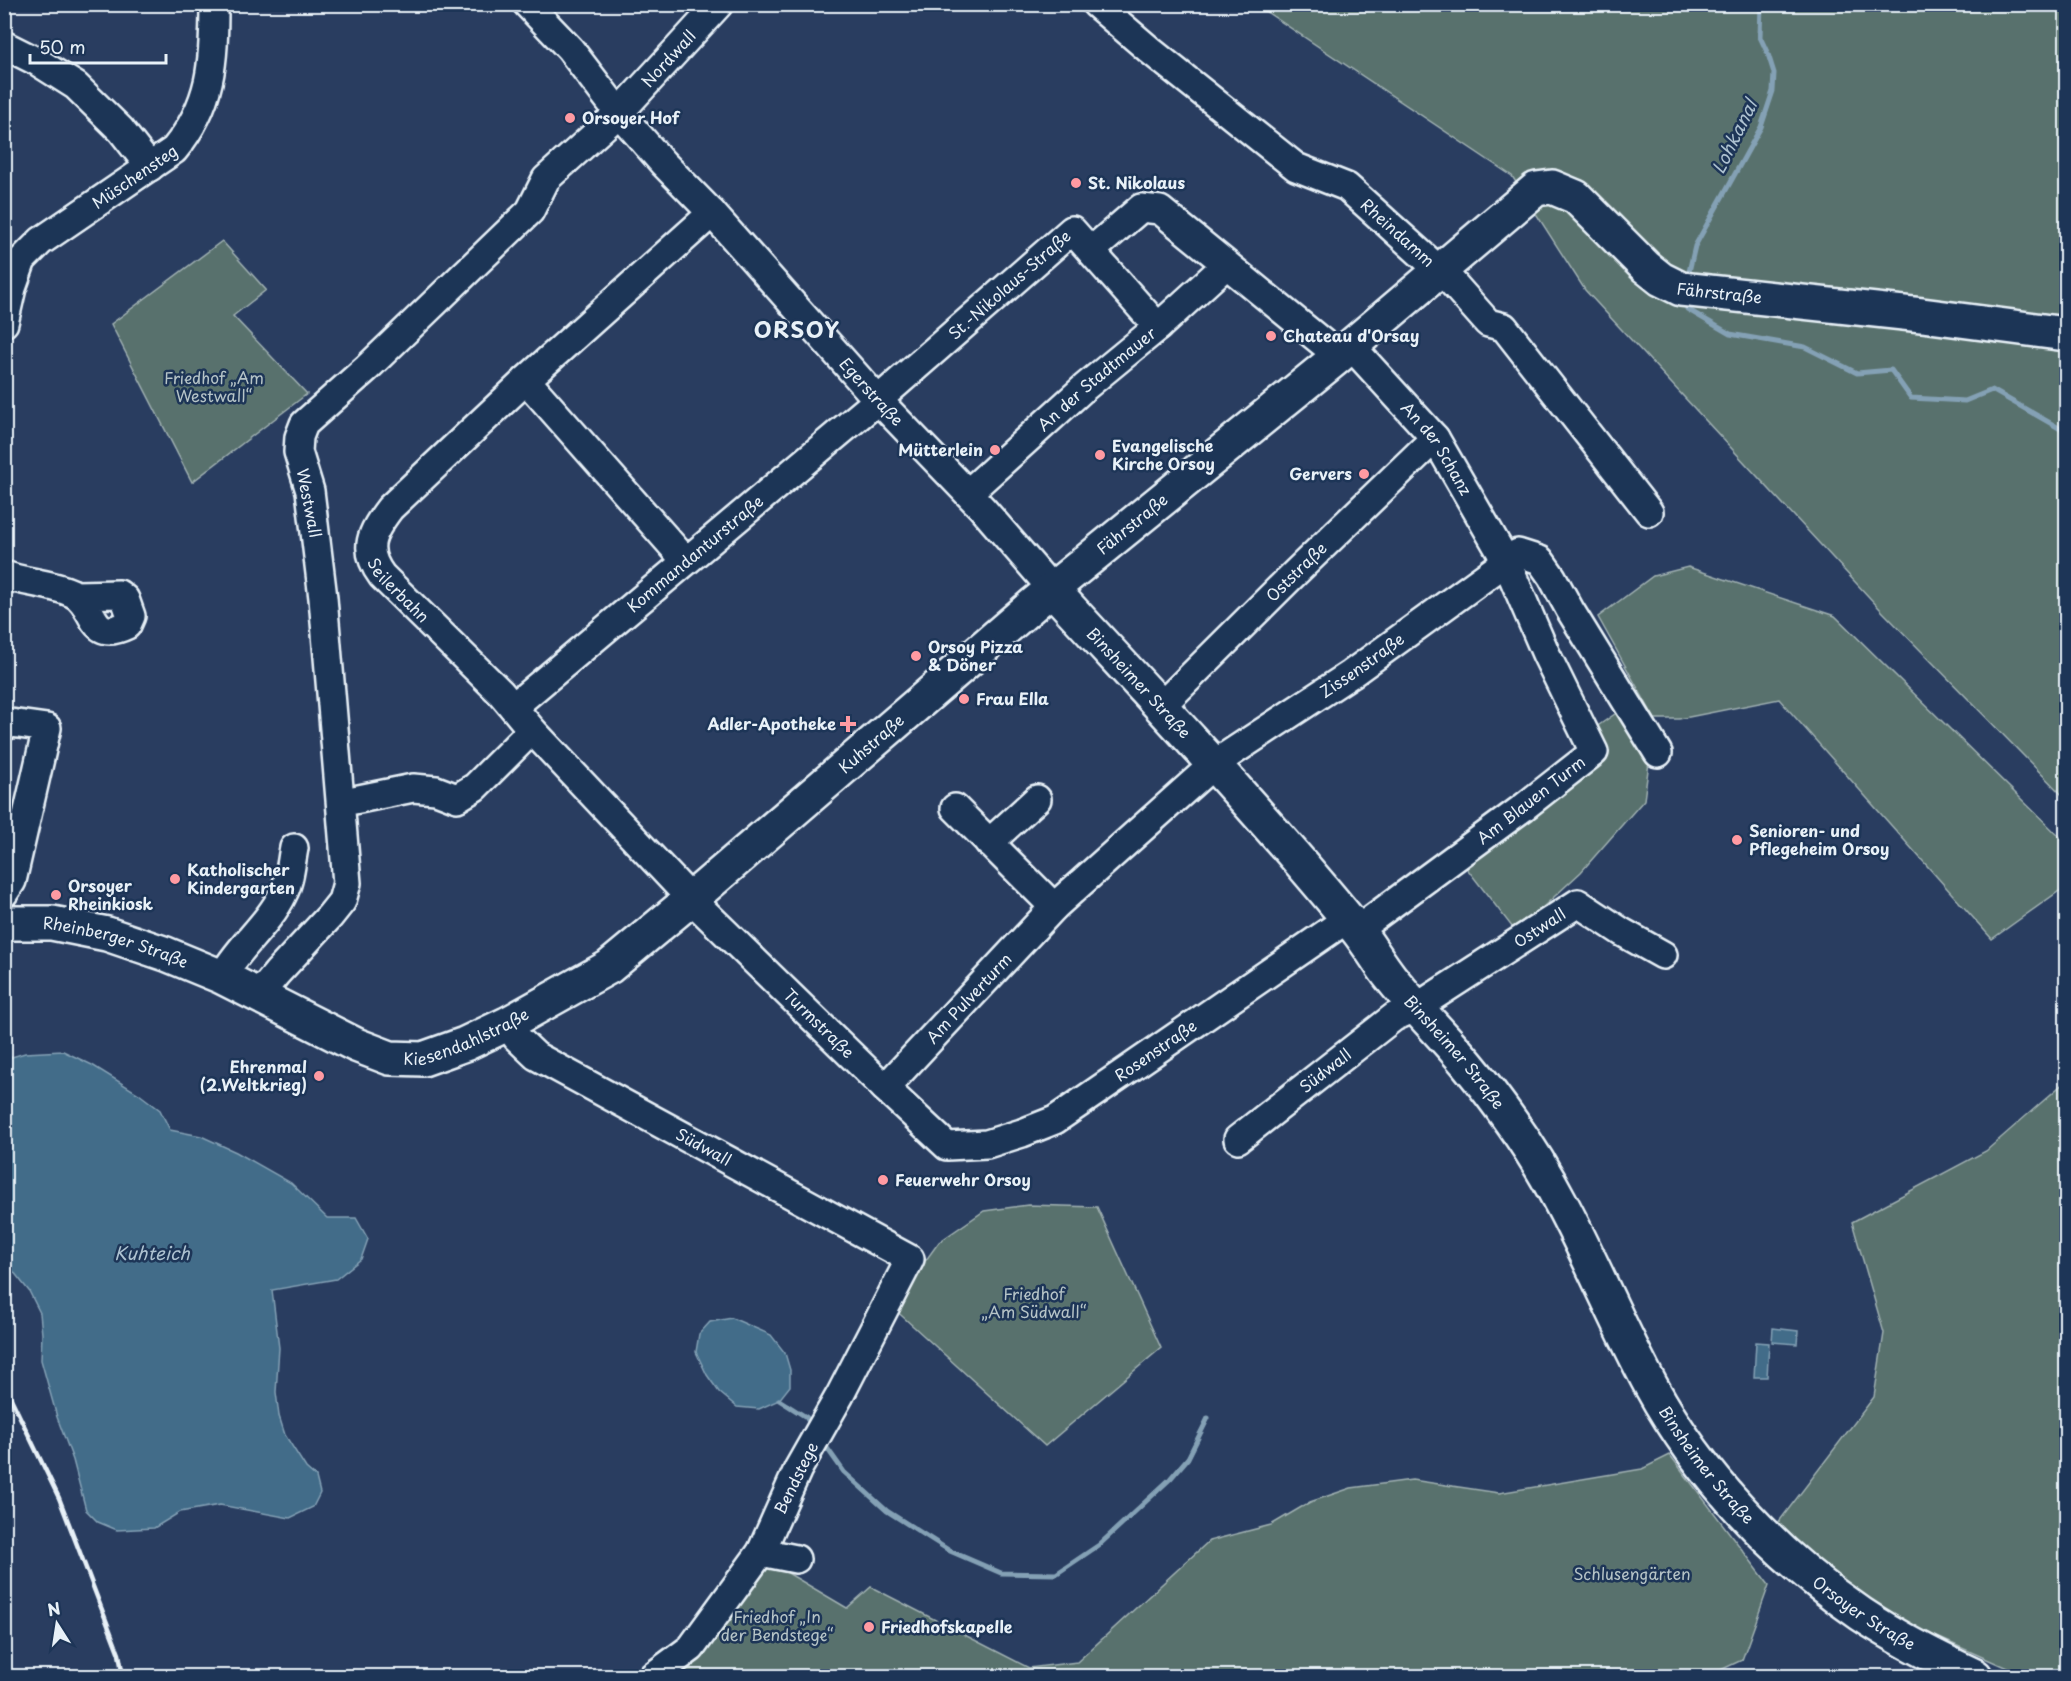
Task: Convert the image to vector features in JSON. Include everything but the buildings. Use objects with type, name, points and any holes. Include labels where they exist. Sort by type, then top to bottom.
[{"type":"main road","name":"Fährstraße","points":[[1052,589],[1345,351],[1536,189],[1552,187],[1576,196],[1646,267],[1661,279],[1681,289],[1922,315],[2067,334]]},
{"type":"main road","name":"Binsheimer Straße","points":[[1052,589],[1214,765],[1352,925],[1390,976],[1469,1066],[1514,1125],[1542,1168],[1652,1387],[1681,1434],[1711,1475],[1763,1533],[1791,1559]]},
{"type":"main road","name":"Kuhstraße","points":[[691,899],[1052,589]]},
{"type":"main road","name":"Kiesendahlstraße","points":[[222,977],[356,1045],[390,1058],[423,1059],[465,1044],[507,1024],[609,967],[691,899]]},
{"type":"main road","name":"Rheinberger Straße","points":[[4,923],[52,923],[107,934],[166,954],[222,977]]},
{"type":"main road","name":"Orsoyer Straße","points":[[1791,1559],[1862,1615],[1926,1653],[1975,1677]]},
{"type":"street","name":"Müschensteg","points":[[4,322],[22,260],[41,241],[174,150],[189,131],[203,101],[211,69],[214,4]]},
{"type":"street","name":"Egerstraße","points":[[527,4],[570,49],[663,163],[712,213],[878,400],[968,493],[1052,589]]},
{"type":"street","name":"Nordwall","points":[[620,113],[719,4]]},
{"type":"street","name":"Rheindamm","points":[[1096,4],[1296,167],[1347,187],[1450,280],[1488,324],[1504,327],[1649,512]]},
{"type":"street","points":[[4,45],[38,62],[76,86],[121,130],[150,167]]},
{"type":"street","name":"Westwall","points":[[259,995],[342,901],[347,883],[323,598],[310,491],[298,452],[298,437],[304,424],[367,368],[530,211],[546,179],[620,113]]},
{"type":"street","points":[[1091,251],[1142,208],[1160,210],[1226,265],[1345,351]]},
{"type":"street","name":"Seilerbahn","points":[[691,899],[532,730],[501,693],[382,576],[374,565],[370,547],[378,524],[390,508],[526,380],[712,213]]},
{"type":"street","name":"St.-Nikolaus-Straße","points":[[878,400],[1072,230],[1158,327]]},
{"type":"street","name":"An der Stadtmauer","points":[[968,493],[1085,387],[1158,327],[1226,265]]},
{"type":"street","name":"An der Schanz","points":[[1345,351],[1435,438],[1506,561]]},
{"type":"street","points":[[526,380],[685,560]]},
{"type":"street","name":"Kommandanturstraße","points":[[513,707],[878,400]]},
{"type":"street","name":"Oststraße","points":[[1160,707],[1435,438]]},
{"type":"street","points":[[1506,561],[1518,554],[1540,560],[1658,753]]},
{"type":"street","name":"Zissenstraße","points":[[1214,765],[1351,674],[1506,561]]},
{"type":"street","name":"Am Blauen Turm","points":[[1352,925],[1524,807],[1594,752],[1546,654],[1506,561]]},
{"type":"street","points":[[4,575],[77,595]]},
{"type":"street","points":[[4,727],[11,723],[47,728],[12,844],[12,881],[4,893]]},
{"type":"street","points":[[354,800],[413,788],[436,790],[457,798],[475,787],[532,730]]},
{"type":"street","name":"Am Pulverturm","points":[[885,1088],[1054,907],[1214,765]]},
{"type":"street","points":[[989,843],[1037,799]]},
{"type":"street","points":[[955,808],[1054,907]]},
{"type":"street","points":[[222,977],[229,964],[271,914],[284,893],[294,848]]},
{"type":"street","name":"Turmstraße","points":[[691,899],[947,1146]]},
{"type":"street","name":"Ostwall","points":[[1417,1007],[1578,903],[1663,955]]},
{"type":"street","name":"Rosenstraße","points":[[947,1146],[987,1144],[1055,1120],[1352,925]]},
{"type":"street","name":"Südwall","points":[[1238,1139],[1394,1017],[1417,1007]]},
{"type":"street","name":"Südwall","points":[[507,1024],[517,1038],[536,1056],[910,1259]]},
{"type":"street","name":"Bendstege","points":[[653,1677],[691,1648],[761,1552],[798,1469],[840,1395],[910,1259]]},
{"type":"street","points":[[761,1552],[796,1559]]},
{"type":"green space","points":[[1256,5],[2066,5],[2066,799],[1881,610],[1585,290],[1512,176]]},
{"type":"green space","name":"Friedhof „Am Westwall“","points":[[222,241],[266,290],[233,316],[307,394],[192,482],[111,324]]},
{"type":"green space","points":[[1688,567],[1835,616],[2066,843],[2066,886],[1992,939],[1779,699],[1679,719],[1655,719],[1598,617],[1653,576]]},
{"type":"green space","points":[[1625,707],[1650,755],[1644,800],[1581,872],[1516,932],[1461,861],[1600,754],[1589,732]]},
{"type":"green space","points":[[2066,1081],[2066,1676],[2025,1676],[1899,1620],[1774,1528],[1874,1397],[1884,1333],[1852,1222],[1986,1151]]},
{"type":"green space","name":"Friedhof „Am Südwall“","points":[[1028,1205],[1097,1207],[1161,1348],[1045,1446],[892,1307],[939,1242],[984,1211]]},
{"type":"green space","name":"Schlusengärten","points":[[1670,1455],[1769,1585],[1742,1660],[1708,1676],[665,1676],[764,1559],[847,1608],[871,1587],[1029,1668],[1077,1662],[1209,1541],[1271,1525],[1310,1502],[1351,1488],[1412,1480],[1499,1493],[1642,1469]]},
{"type":"water","name":"Kuhteich","points":[[63,1051],[92,1065],[139,1094],[160,1110],[170,1130],[201,1136],[236,1152],[291,1183],[327,1218],[356,1218],[368,1239],[361,1259],[336,1279],[272,1290],[279,1348],[276,1392],[279,1416],[285,1435],[306,1468],[316,1477],[320,1493],[313,1507],[290,1518],[220,1505],[180,1512],[154,1528],[117,1530],[98,1522],[86,1510],[73,1460],[57,1417],[41,1360],[40,1313],[29,1291],[5,1261],[5,1059],[25,1053]]},
{"type":"water","points":[[732,1318],[771,1335],[785,1353],[790,1370],[790,1386],[779,1400],[759,1409],[737,1407],[719,1392],[707,1375],[696,1352],[699,1334],[710,1322]]},
{"type":"water","points":[[1773,1328],[1798,1331],[1797,1344],[1772,1342]]},
{"type":"water","points":[[1756,1342],[1769,1343],[1767,1377],[1754,1377]]},
{"type":"waterway","name":"Lohkanal","points":[[1688,276],[1695,246],[1761,127],[1773,91],[1774,73],[1760,37],[1761,4]]},
{"type":"waterway","name":"Lohkanal","points":[[1686,302],[1687,309],[1730,334],[1805,347],[1857,373],[1891,370],[1911,398],[1965,401],[1992,390],[2066,432]]},
{"type":"waterway","points":[[779,1400],[806,1417],[812,1426]]},
{"type":"waterway","points":[[822,1441],[844,1472],[887,1511],[950,1551],[1001,1573],[1056,1574],[1099,1545],[1170,1479],[1188,1458],[1208,1418]]},
{"type":"railway","points":[[4,1384],[59,1498],[119,1654],[123,1676]]},
{"type":"place","name":"Orsoyer Hof","points":[[570,118]]},
{"type":"place","name":"St. Nikolaus","points":[[1076,183]]},
{"type":"place","name":"Chateau d'Orsay","points":[[1271,336]]},
{"type":"place","name":"Mütterlein","points":[[995,450]]},
{"type":"place","name":"Evangelische Kirche Orsoy","points":[[1100,455]]},
{"type":"place","name":"Gervers","points":[[1364,474]]},
{"type":"place","name":"Orsoy Pizza & Döner","points":[[916,656]]},
{"type":"place","name":"Frau Ella","points":[[964,699]]},
{"type":"place","name":"Adler-Apotheke","points":[[848,724]]},
{"type":"place","name":"Senioren- und Pflegeheim Orsoy","points":[[1737,840]]},
{"type":"place","name":"Katholischer Kindergarten","points":[[175,879]]},
{"type":"place","name":"Orsoyer Rheinkiosk","points":[[56,895]]},
{"type":"place","name":"Ehrenmal (2.Weltkrieg)","points":[[319,1076]]},
{"type":"place","name":"Feuerwehr Orsoy","points":[[883,1180]]},
{"type":"place","name":"Friedhofskapelle","points":[[869,1627]]},
{"type":"district","name":"ORSOY","points":[[797,330]]},
{"type":"park label","name":"Friedhof „In der Bendstege“","points":[[777,1626]]}]
